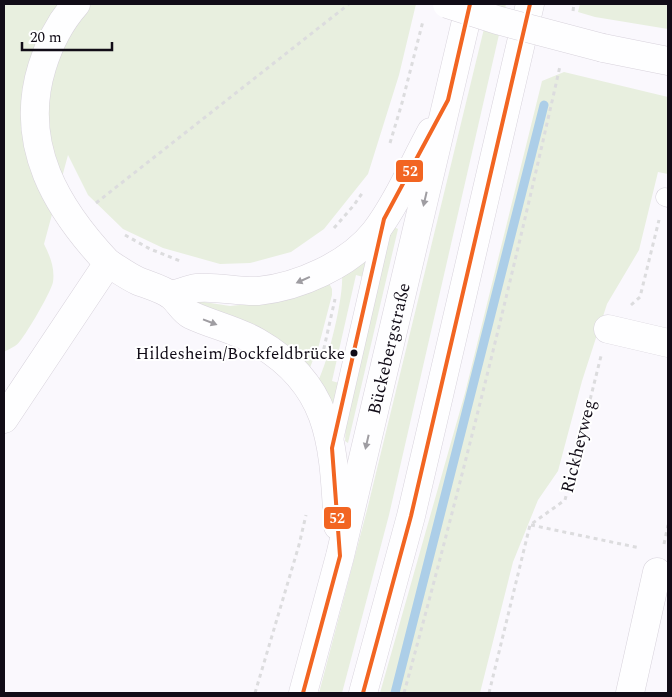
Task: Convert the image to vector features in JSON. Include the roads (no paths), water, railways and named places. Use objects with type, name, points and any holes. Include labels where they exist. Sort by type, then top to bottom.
[{"type":"main road","points":[[76,4],[55,34],[45,57],[35,97],[35,134],[44,168],[54,190],[72,221],[108,263],[135,280],[171,295],[188,314],[257,342],[287,363],[308,385],[318,403],[329,433],[332,448],[340,556]]},
{"type":"main road","name":"Bückebergstraße","points":[[303,693],[340,556],[470,4]]},
{"type":"main road","points":[[363,693],[411,516],[530,4]]},
{"type":"main road","points":[[436,8],[497,20],[603,48],[668,61]]},
{"type":"main road","points":[[171,295],[197,288],[256,291],[296,284],[334,265],[350,254],[364,244],[384,218],[448,100]]},
{"type":"main road","points":[[4,419],[108,263]]},
{"type":"main road","points":[[608,329],[668,343]]},
{"type":"main road","points":[[630,693],[657,572]]},
{"type":"lane","points":[[332,448],[384,218]]},
{"type":"waterway","points":[[395,693],[544,105]]},
{"type":"place","name":"Hildesheim/Bockfeldbrücke","points":[[354,353]]}]
